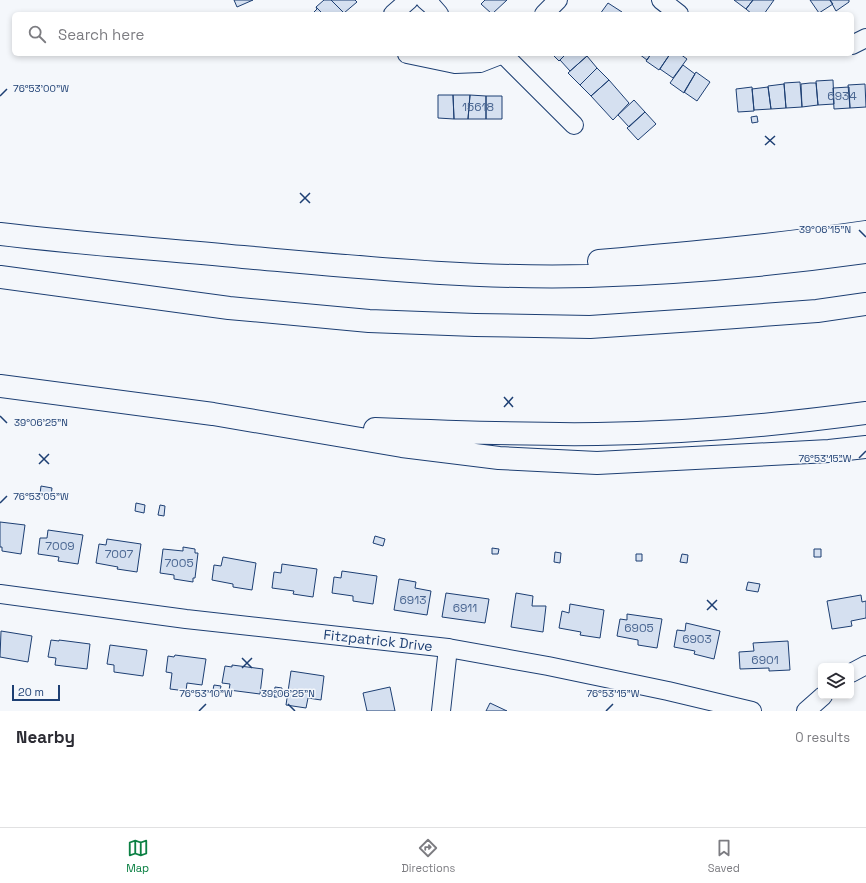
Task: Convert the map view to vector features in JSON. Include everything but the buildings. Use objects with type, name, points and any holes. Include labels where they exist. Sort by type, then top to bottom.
[{"type":"highway","points":[[238,256],[372,263],[473,264],[586,262],[811,240],[866,232]]},
{"type":"highway","points":[[0,234],[371,269],[474,275],[586,276],[689,271],[813,259],[866,252]]},
{"type":"highway","points":[[0,277],[229,308],[369,321],[475,325],[598,326],[817,311],[866,304]]},
{"type":"highway","points":[[0,386],[213,414],[364,429],[480,434],[598,434],[707,429],[866,413]]},
{"type":"highway","points":[[213,414],[402,446],[499,458],[597,463],[821,452],[866,447]]},
{"type":"street","points":[[395,12],[409,0]]},
{"type":"street","points":[[425,0],[437,12]]},
{"type":"street","points":[[546,12],[558,0]]},
{"type":"street","points":[[661,0],[676,12]]},
{"type":"street","points":[[854,44],[866,38]]},
{"type":"street","points":[[417,56],[455,64],[490,56]]},
{"type":"street","points":[[505,56],[574,125]]},
{"type":"street","name":"Fitzpatrick Drive","points":[[0,594],[186,619],[448,648],[555,667],[668,691],[752,711]]},
{"type":"street","points":[[441,711],[448,648]]},
{"type":"street","points":[[854,671],[866,665]]},
{"type":"street","points":[[806,711],[820,699]]}]
